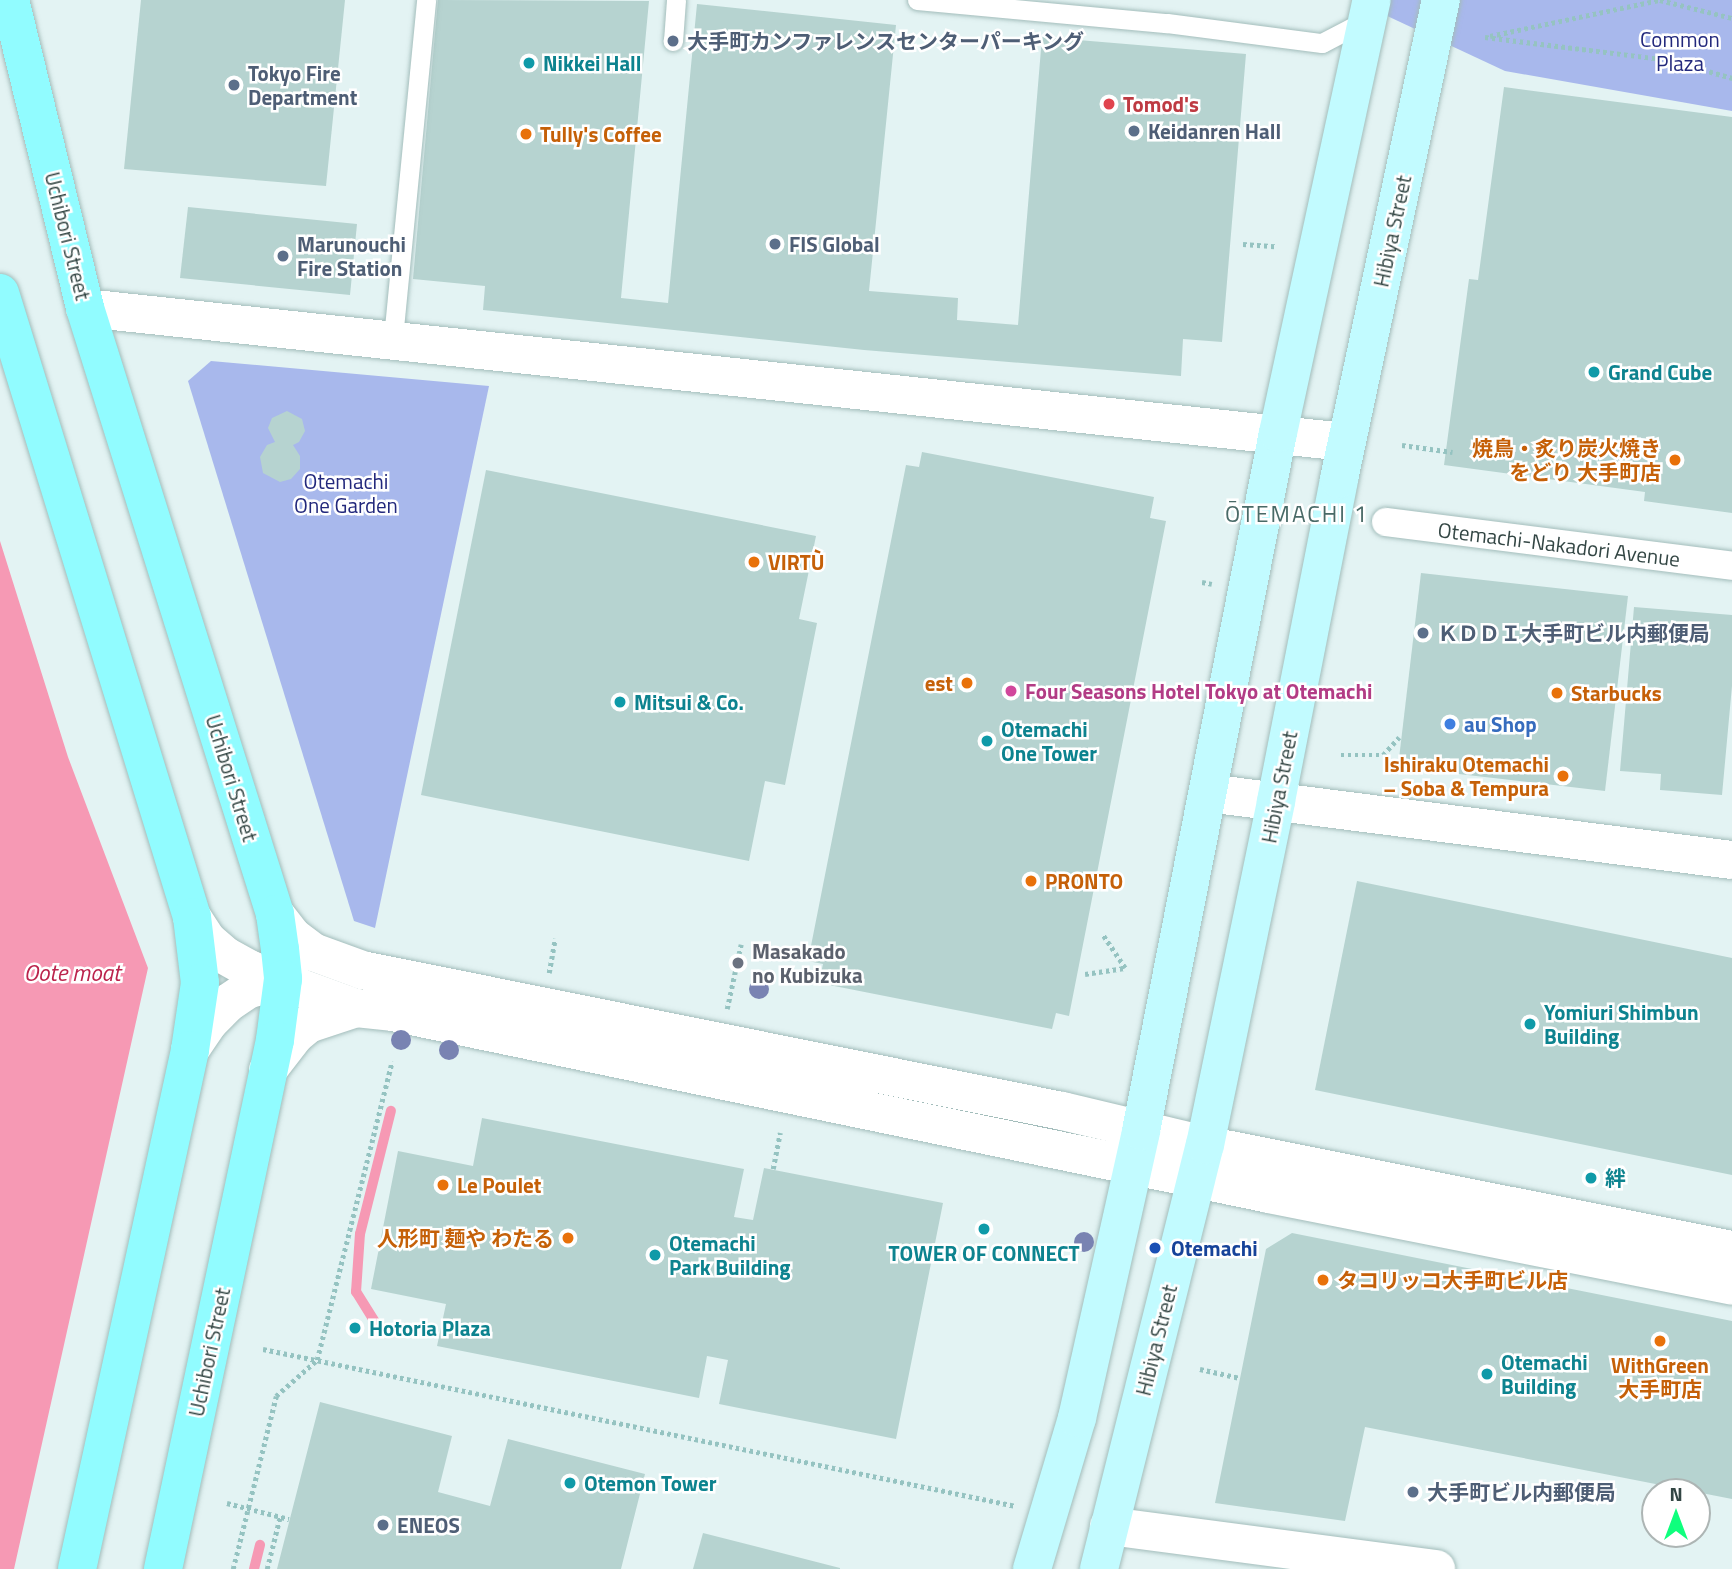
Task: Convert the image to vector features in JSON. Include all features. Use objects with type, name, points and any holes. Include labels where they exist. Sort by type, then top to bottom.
[{"type":"main road","name":"Uchibori Street","points":[[10,0],[85,308],[275,915],[283,979],[275,1040],[163,1569]]},
{"type":"main road","name":"Hibiya Street","points":[[1099,1569],[1201,1162],[1276,802],[1346,442],[1441,0]]},
{"type":"main road","points":[[1032,1569],[1077,1418],[1136,1148],[1366,6]]},
{"type":"main road","points":[[0,293],[192,917],[200,983],[190,1050],[77,1569]]},
{"type":"street","points":[[85,308],[393,338],[1346,442]]},
{"type":"street","name":"Otemachi-Nakadori Avenue","points":[[1385,522],[1732,566]]},
{"type":"street","points":[[1208,793],[1732,860]]},
{"type":"street","points":[[275,915],[293,937],[313,952],[362,970],[1062,1111],[1136,1148]]},
{"type":"street","points":[[192,917],[207,940],[224,955],[249,969],[283,979],[356,1008],[392,1012],[1136,1148],[1732,1286]]},
{"type":"street","points":[[190,1050],[209,1022],[228,1003],[249,989],[283,979],[362,970]]},
{"type":"street","points":[[268,1070],[295,1035],[308,1024],[356,1008]]},
{"type":"street","points":[[1201,1162],[1732,1250]]},
{"type":"street","points":[[1110,1526],[1436,1569]]},
{"type":"lane","points":[[393,338],[426,0]]},
{"type":"lane","points":[[673,41],[677,0]]},
{"type":"lane","points":[[917,0],[1167,23],[1322,43],[1366,6]]},
{"type":"path","points":[[1732,18],[1660,0],[1485,37],[1669,60],[1732,78]]},
{"type":"path","points":[[1243,244],[1275,246]]},
{"type":"path","points":[[1402,445],[1453,452]]},
{"type":"path","points":[[1341,755],[1383,755],[1399,737]]},
{"type":"path","points":[[1085,974],[1125,968],[1103,935]]},
{"type":"path","points":[[548,976],[555,939]]},
{"type":"path","points":[[726,1013],[741,944]]},
{"type":"path","points":[[233,1569],[276,1396],[317,1360],[392,1061]]},
{"type":"path","points":[[773,1169],[780,1133]]},
{"type":"path","points":[[263,1349],[1016,1506]]},
{"type":"path","points":[[1200,1369],[1240,1378]]},
{"type":"path","points":[[227,1503],[289,1519]]},
{"type":"path","points":[[267,1569],[280,1517]]},
{"type":"green space","name":"Common Plaza","points":[[1353,0],[1732,0],[1732,111],[1505,71]]},
{"type":"green space","name":"Otemachi One Garden","points":[[211,361],[489,386],[375,928],[354,921],[188,381]]},
{"type":"water","name":"Oote moat","points":[[0,541],[68,757],[148,968],[14,1569],[0,1569]]},
{"type":"building","name":"Tokyo Fire Department","points":[[141,0],[345,0],[326,186],[124,169]]},
{"type":"building","points":[[438,0],[649,1],[621,298],[668,303],[697,4],[896,25],[869,291],[958,298],[957,320],[1018,325],[1042,37],[1246,54],[1222,342],[1183,339],[1181,376],[864,350],[483,310],[485,286],[413,279]]},
{"type":"building","name":"Grand Cube","points":[[1504,87],[1732,117],[1732,513],[1644,501],[1645,492],[1444,465],[1469,279],[1478,280]]},
{"type":"building","points":[[188,207],[357,224],[350,295],[180,278]]},
{"type":"building","points":[[287,411],[302,419],[305,431],[299,442],[293,445],[300,456],[300,469],[291,479],[280,482],[263,473],[260,457],[267,445],[275,442],[268,428],[272,418]]},
{"type":"building","name":"Otemachi One Tower","points":[[922,452],[1154,497],[1150,518],[1166,521],[1069,1016],[1056,1013],[1052,1029],[819,983],[823,964],[808,961],[906,465],[919,467]]},
{"type":"building","name":"Mitsui & Co.","points":[[486,470],[816,536],[799,619],[817,623],[785,785],[765,781],[749,861],[421,795]]},
{"type":"building","points":[[1421,573],[1628,596],[1605,791],[1398,767]]},
{"type":"building","points":[[1634,607],[1732,615],[1732,686],[1722,795],[1660,790],[1661,774],[1620,771]]},
{"type":"building","name":"Yomiuri Shimbun Building","points":[[1357,881],[1732,958],[1732,1175],[1315,1090]]},
{"type":"building","name":"Otemachi Park Building","points":[[482,1118],[744,1169],[734,1217],[753,1220],[764,1168],[943,1203],[896,1439],[719,1404],[728,1360],[707,1356],[699,1398],[437,1346],[446,1304],[371,1289],[398,1151],[473,1166]]},
{"type":"building","name":"Otemachi Building","points":[[1292,1233],[1732,1321],[1732,1499],[1711,1495],[1711,1478],[1641,1478],[1641,1481],[1365,1427],[1345,1521],[1215,1503],[1266,1249]]},
{"type":"building","name":"Otemon Tower","points":[[320,1402],[452,1436],[438,1492],[490,1506],[508,1439],[645,1474],[621,1569],[277,1569]]},
{"type":"building","points":[[703,1533],[840,1568],[840,1569],[693,1569]]},
{"type":"waterway","points":[[375,1322],[356,1292],[360,1234],[391,1111]]},
{"type":"waterway","points":[[254,1569],[260,1545]]},
{"type":"place","name":"大手町カンファレンスセンターパーキング","points":[[673,41]]},
{"type":"place","name":"Nikkei Hall","points":[[529,63]]},
{"type":"place","name":"Tokyo Fire Department","points":[[234,85]]},
{"type":"place","name":"Tomod's","points":[[1109,104]]},
{"type":"place","name":"Keidanren Hall","points":[[1134,131]]},
{"type":"place","name":"Tully's Coffee","points":[[526,134]]},
{"type":"place","name":"FIS Global","points":[[775,244]]},
{"type":"place","name":"Marunouchi Fire Station","points":[[283,256]]},
{"type":"place","name":"Grand Cube","points":[[1594,372]]},
{"type":"place","name":"焼鳥・炙り炭火焼き をどり 大手町店","points":[[1675,460]]},
{"type":"place","name":"VIRTÙ","points":[[754,562]]},
{"type":"place","name":"ＫＤＤＩ大手町ビル内郵便局","points":[[1423,633]]},
{"type":"place","name":"est","points":[[967,683]]},
{"type":"place","name":"Four Seasons Hotel Tokyo at Otemachi","points":[[1011,691]]},
{"type":"place","name":"Starbucks","points":[[1557,693]]},
{"type":"place","name":"Mitsui & Co.","points":[[620,702]]},
{"type":"place","name":"au Shop","points":[[1450,724]]},
{"type":"place","name":"Otemachi One Tower","points":[[987,741]]},
{"type":"place","name":"Ishiraku Otemachi – Soba & Tempura","points":[[1563,776]]},
{"type":"place","name":"PRONTO","points":[[1031,881]]},
{"type":"place","name":"Masakado no Kubizuka","points":[[738,963]]},
{"type":"place","name":"Yomiuri Shimbun Building","points":[[1530,1024]]},
{"type":"place","name":"絆","points":[[1591,1178]]},
{"type":"place","name":"Le Poulet","points":[[443,1185]]},
{"type":"place","name":"TOWER OF CONNECT","points":[[984,1229]]},
{"type":"place","name":"人形町 麺や わたる","points":[[568,1238]]},
{"type":"place","name":"Otemachi","points":[[1155,1248]]},
{"type":"place","name":"Otemachi Park Building","points":[[655,1255]]},
{"type":"place","name":"タコリッコ大手町ビル店","points":[[1323,1280]]},
{"type":"place","name":"Hotoria Plaza","points":[[355,1328]]},
{"type":"place","name":"WithGreen 大手町店","points":[[1660,1341]]},
{"type":"place","name":"Otemachi Building","points":[[1487,1374]]},
{"type":"place","name":"Otemon Tower","points":[[570,1483]]},
{"type":"place","name":"大手町ビル内郵便局","points":[[1413,1492]]},
{"type":"place","name":"ENEOS","points":[[383,1525]]},
{"type":"district","name":"ŌTEMACHI 1","points":[[1297,514]]}]
